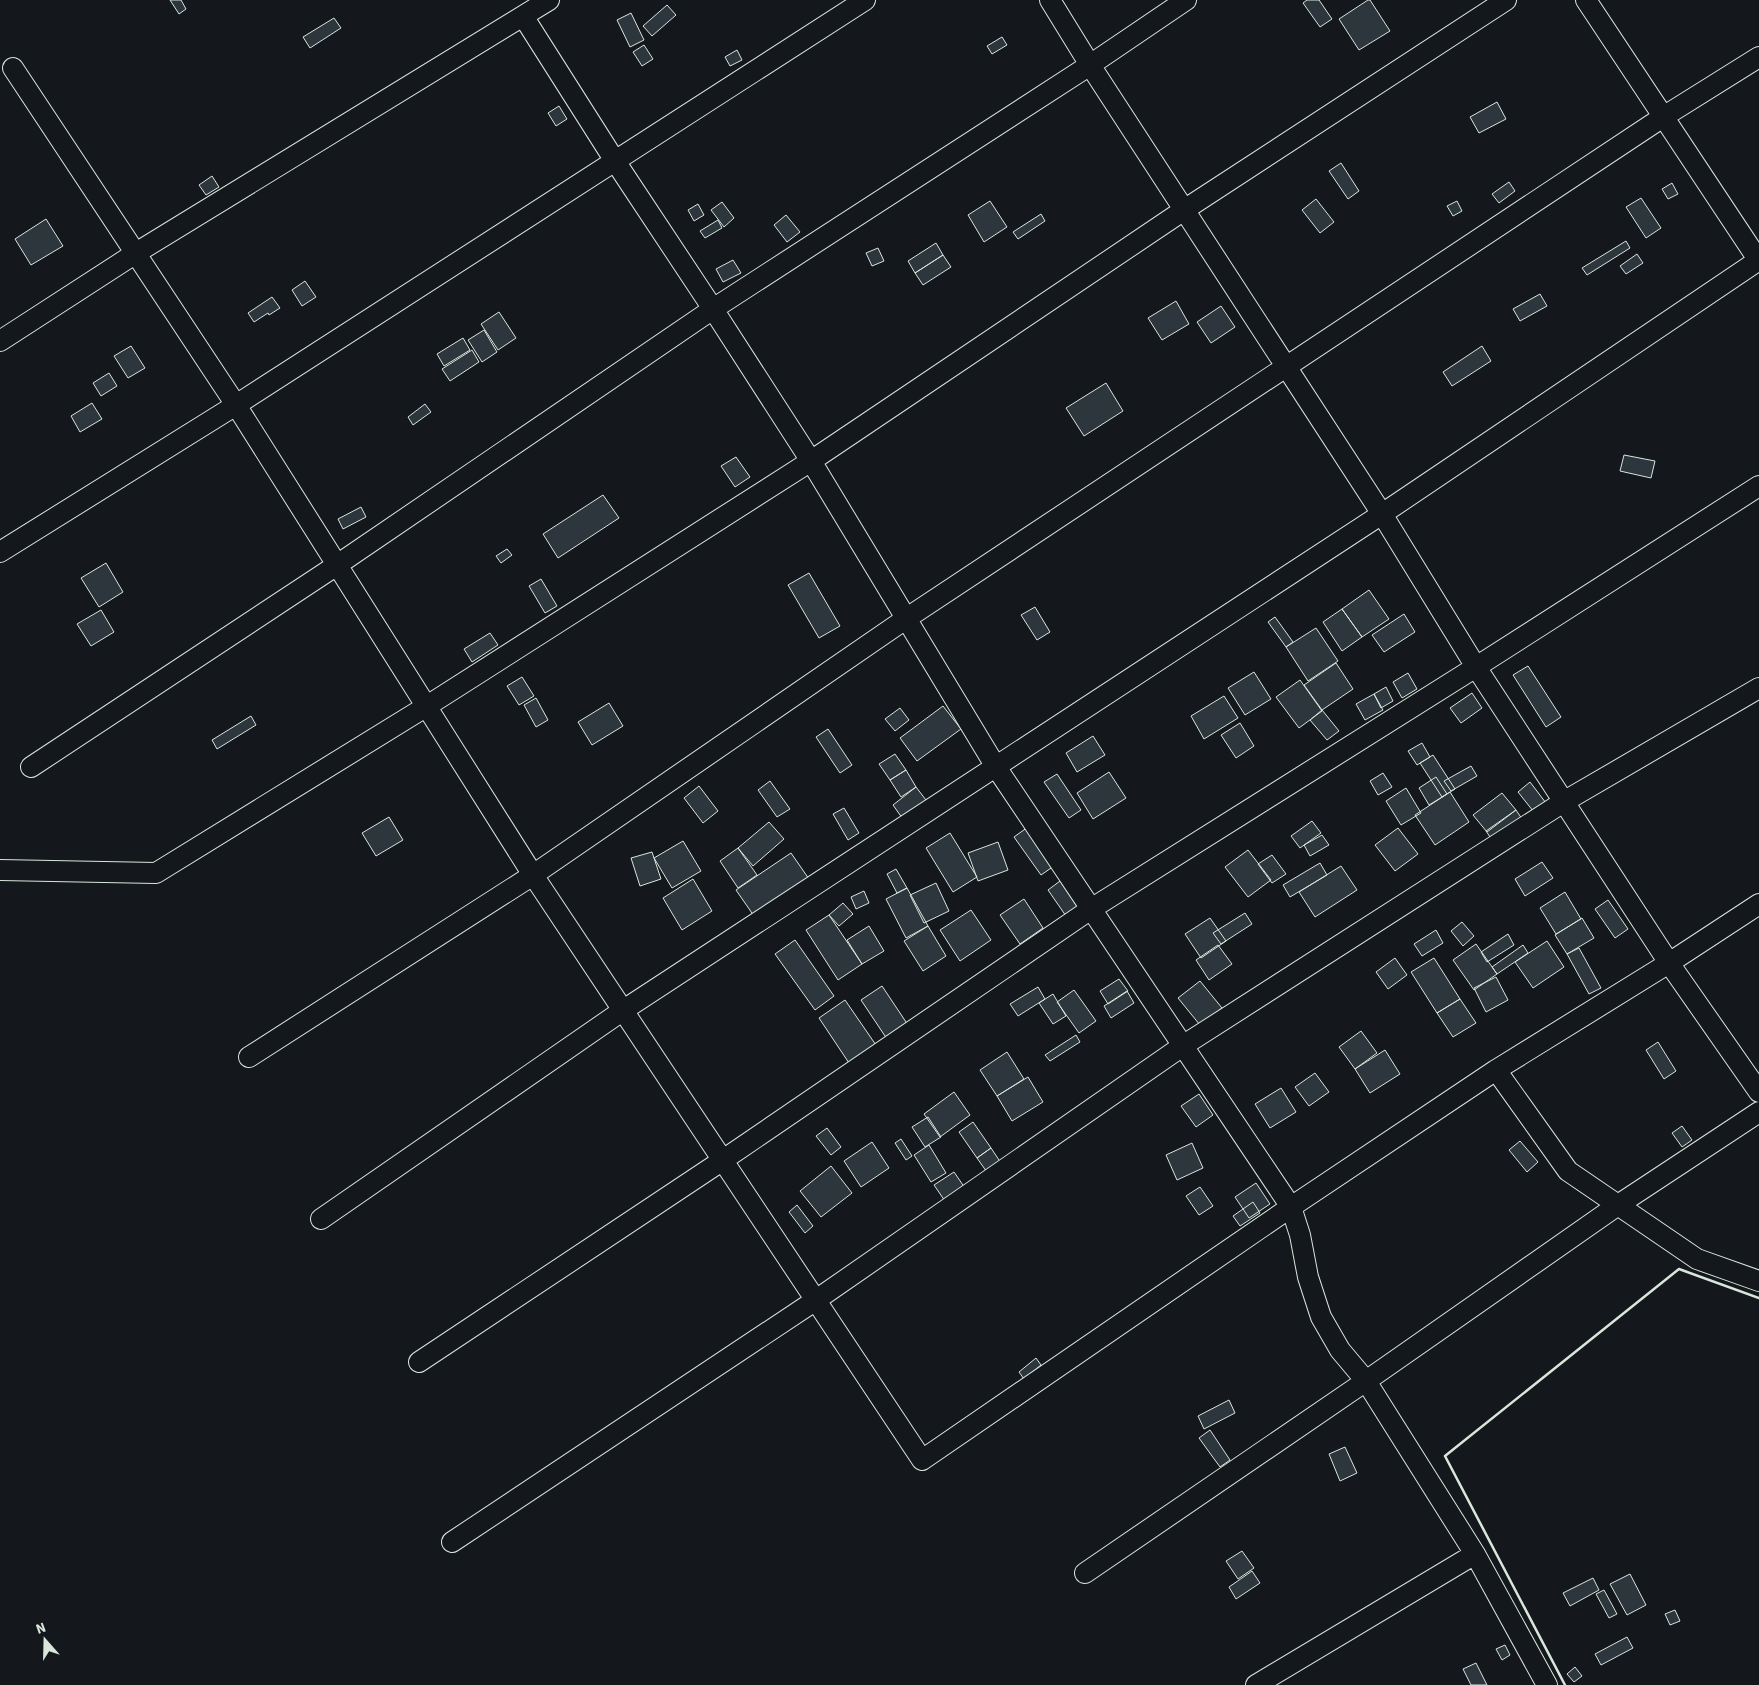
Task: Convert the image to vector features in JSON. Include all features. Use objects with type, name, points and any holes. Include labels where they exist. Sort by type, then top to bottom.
[{"type":"street","points":[[0,341],[136,253],[549,0]]},
{"type":"street","points":[[0,552],[236,405],[865,0]]},
{"type":"street","points":[[1050,0],[1090,65],[1382,514],[1476,667],[1669,963],[1759,1092]]},
{"type":"street","points":[[31,767],[336,565],[713,309],[1090,65],[1186,0]]},
{"type":"street","points":[[0,870],[156,872],[427,706],[810,461],[1184,210],[1506,0]]},
{"type":"street","points":[[321,1219],[622,1010],[1382,514],[1759,260],[1586,0]]},
{"type":"street","points":[[523,16],[810,461],[996,767],[1291,1207],[1300,1235],[1308,1278],[1321,1316],[1340,1350],[1366,1381],[1475,1554],[1547,1685]]},
{"type":"street","points":[[249,1056],[533,875],[907,618],[1663,117],[1759,57]]},
{"type":"street","points":[[13,68],[236,405],[533,875],[922,1460],[1291,1207],[1496,1070],[1669,963],[1759,904]]},
{"type":"street","points":[[419,1362],[1091,910],[1759,486]]},
{"type":"street","points":[[452,1542],[816,1300],[1184,1045],[1565,801],[1759,688]]},
{"type":"street","points":[[1496,1070],[1568,1171],[1697,1260],[1759,1281]]},
{"type":"street","points":[[1084,1573],[1366,1381],[1618,1205],[1759,1112]]},
{"type":"street","points":[[1256,1685],[1475,1554]]},
{"type":"building","points":[[170,0],[181,0],[186,9],[179,14]]},
{"type":"building","points":[[1307,0],[1319,0],[1332,19],[1320,27],[1303,3]]},
{"type":"building","points":[[1370,0],[1390,31],[1359,50],[1339,19]]},
{"type":"building","points":[[667,5],[676,15],[652,36],[643,26]]},
{"type":"building","points":[[631,13],[644,40],[630,47],[617,20]]},
{"type":"building","points":[[334,18],[341,28],[310,48],[303,37]]},
{"type":"building","points":[[1002,37],[1007,45],[992,54],[987,46]]},
{"type":"building","points":[[644,45],[653,59],[642,66],[633,52]]},
{"type":"building","points":[[737,50],[742,60],[730,66],[725,57]]},
{"type":"building","points":[[1497,102],[1506,119],[1479,133],[1470,117]]},
{"type":"building","points":[[559,106],[567,119],[556,126],[548,113]]},
{"type":"building","points":[[1341,163],[1359,191],[1348,199],[1329,171]]},
{"type":"building","points":[[212,176],[219,187],[206,195],[199,185]]},
{"type":"building","points":[[1509,182],[1515,191],[1499,203],[1492,194]]},
{"type":"building","points":[[1672,183],[1678,194],[1668,199],[1662,189]]},
{"type":"building","points":[[1641,198],[1661,228],[1646,238],[1626,207]]},
{"type":"building","points":[[1316,199],[1334,222],[1320,233],[1302,210]]},
{"type":"building","points":[[990,201],[1007,227],[984,242],[968,215]]},
{"type":"building","points":[[1457,201],[1462,211],[1453,216],[1447,206]]},
{"type":"building","points":[[722,202],[734,218],[724,227],[711,210]]},
{"type":"building","points":[[698,204],[704,215],[694,221],[688,210]]},
{"type":"building","points":[[1041,214],[1045,221],[1018,239],[1013,232]]},
{"type":"building","points":[[786,215],[800,232],[787,242],[774,225]]},
{"type":"building","points":[[46,219],[63,246],[31,265],[15,239]]},
{"type":"building","points":[[718,220],[722,228],[705,238],[700,231]]},
{"type":"building","points":[[1626,241],[1630,248],[1587,275],[1582,268]]},
{"type":"building","points":[[936,243],[943,255],[915,273],[908,261]]},
{"type":"building","points":[[878,248],[884,261],[872,266],[866,253]]},
{"type":"building","points":[[1637,254],[1643,263],[1626,274],[1620,266]]},
{"type":"building","points":[[943,255],[951,267],[923,285],[915,273]]},
{"type":"building","points":[[733,260],[741,273],[723,282],[716,269]]},
{"type":"building","points":[[305,281],[316,297],[302,306],[292,290]]},
{"type":"building","points":[[1540,294],[1547,306],[1520,321],[1513,309]]},
{"type":"building","points":[[272,297],[280,308],[254,322],[248,313]]},
{"type":"building","points":[[1176,301],[1189,324],[1162,340],[1148,318]]},
{"type":"building","points":[[1221,306],[1235,327],[1211,343],[1197,322]]},
{"type":"building","points":[[499,312],[516,338],[498,350],[481,324]]},
{"type":"building","points":[[484,330],[497,352],[482,362],[468,340]]},
{"type":"building","points":[[463,338],[470,350],[444,366],[437,354]]},
{"type":"building","points":[[131,346],[145,368],[128,378],[114,356]]},
{"type":"building","points":[[1482,346],[1491,361],[1452,386],[1443,372]]},
{"type":"building","points":[[472,350],[479,362],[450,381],[442,369]]},
{"type":"building","points":[[109,373],[117,386],[101,396],[93,383]]},
{"type":"building","points":[[1106,383],[1123,411],[1084,436],[1066,408]]},
{"type":"building","points":[[92,403],[102,419],[80,432],[71,416]]},
{"type":"building","points":[[425,404],[431,412],[413,425],[408,417]]},
{"type":"building","points":[[1624,455],[1655,461],[1651,478],[1620,471]]},
{"type":"building","points":[[736,457],[750,477],[735,487],[721,466]]},
{"type":"building","points":[[603,495],[619,518],[558,558],[543,534]]},
{"type":"building","points":[[361,507],[366,517],[343,529],[338,519]]},
{"type":"building","points":[[507,549],[512,555],[501,563],[496,556]]},
{"type":"building","points":[[106,563],[123,592],[99,607],[81,578]]},
{"type":"building","points":[[809,573],[840,626],[819,638],[788,585]]},
{"type":"building","points":[[541,579],[557,606],[545,613],[529,586]]},
{"type":"building","points":[[1369,590],[1389,619],[1362,637],[1342,609]]},
{"type":"building","points":[[1035,607],[1050,632],[1037,640],[1021,615]]},
{"type":"building","points":[[1342,609],[1362,637],[1342,651],[1323,622]]},
{"type":"building","points":[[101,610],[114,632],[91,646],[77,624]]},
{"type":"building","points":[[1404,614],[1415,632],[1384,652],[1372,635]]},
{"type":"building","points":[[1275,617],[1293,642],[1286,647],[1268,622]]},
{"type":"building","points":[[1316,628],[1338,661],[1308,681],[1286,647]]},
{"type":"building","points":[[490,633],[498,645],[472,662],[464,649]]},
{"type":"building","points":[[1336,663],[1353,689],[1322,710],[1304,685]]},
{"type":"building","points":[[1528,666],[1561,717],[1546,727],[1513,675]]},
{"type":"building","points":[[1254,672],[1271,699],[1245,715],[1228,688]]},
{"type":"building","points":[[1408,673],[1417,689],[1402,698],[1393,682]]},
{"type":"building","points":[[522,677],[534,696],[519,705],[507,686]]},
{"type":"building","points":[[1300,680],[1322,711],[1299,728],[1276,697]]},
{"type":"building","points":[[1386,687],[1393,701],[1381,708],[1374,694]]},
{"type":"building","points":[[1472,693],[1482,708],[1461,723],[1450,708]]},
{"type":"building","points":[[1374,694],[1383,710],[1365,720],[1356,704]]},
{"type":"building","points":[[1224,696],[1238,718],[1204,739],[1191,716]]},
{"type":"building","points":[[536,698],[548,720],[536,727],[524,705]]},
{"type":"building","points":[[609,703],[623,726],[592,745],[578,722]]},
{"type":"building","points":[[943,706],[961,729],[917,761],[900,738]]},
{"type":"building","points":[[900,708],[909,720],[895,731],[885,719]]},
{"type":"building","points":[[1322,710],[1339,731],[1327,740],[1310,720]]},
{"type":"building","points":[[251,716],[256,725],[217,749],[212,740]]},
{"type":"building","points":[[1240,723],[1254,746],[1236,758],[1221,735]]},
{"type":"building","points":[[828,729],[852,765],[840,773],[816,737]]},
{"type":"building","points":[[1093,736],[1105,755],[1077,772],[1066,753]]},
{"type":"building","points":[[1422,743],[1430,757],[1417,765],[1408,751]]},
{"type":"building","points":[[895,754],[906,770],[890,780],[879,764]]},
{"type":"building","points":[[1433,755],[1455,789],[1442,797],[1420,763]]},
{"type":"building","points":[[1471,766],[1477,776],[1451,791],[1444,781]]},
{"type":"building","points":[[906,770],[916,787],[901,797],[890,780]]},
{"type":"building","points":[[1109,772],[1126,798],[1093,819],[1077,793]]},
{"type":"building","points":[[1383,773],[1392,787],[1378,795],[1370,781]]},
{"type":"building","points":[[1057,774],[1081,810],[1069,818],[1044,782]]},
{"type":"building","points":[[1436,777],[1447,794],[1429,805],[1419,788]]},
{"type":"building","points":[[770,781],[790,809],[777,817],[758,790]]},
{"type":"building","points":[[1530,782],[1549,807],[1537,816],[1518,792]]},
{"type":"building","points":[[699,786],[718,811],[703,823],[684,798]]},
{"type":"building","points":[[916,787],[929,804],[905,822],[893,805]]},
{"type":"building","points":[[1406,788],[1421,813],[1401,825],[1386,801]]},
{"type":"building","points":[[1450,792],[1469,822],[1435,845],[1415,815]]},
{"type":"building","points":[[1502,793],[1516,810],[1487,832],[1473,815]]},
{"type":"building","points":[[844,808],[859,833],[848,840],[833,814]]},
{"type":"building","points":[[1516,810],[1524,822],[1494,843],[1486,831]]},
{"type":"building","points":[[389,817],[403,840],[376,856],[362,833]]},
{"type":"building","points":[[1312,821],[1321,833],[1300,848],[1291,836]]},
{"type":"building","points":[[769,822],[784,839],[753,866],[738,848]]},
{"type":"building","points":[[1028,827],[1054,866],[1041,875],[1014,837]]},
{"type":"building","points":[[1398,828],[1418,854],[1395,871],[1375,845]]},
{"type":"building","points":[[950,833],[977,877],[953,892],[926,848]]},
{"type":"building","points":[[1322,835],[1329,845],[1310,856],[1304,845]]},
{"type":"building","points":[[683,841],[701,871],[672,888],[654,858]]},
{"type":"building","points":[[998,842],[1008,870],[978,881],[968,853]]},
{"type":"building","points":[[738,848],[757,875],[738,888],[720,861]]},
{"type":"building","points":[[1248,850],[1271,880],[1248,897],[1225,867]]},
{"type":"building","points":[[652,852],[661,879],[640,886],[631,858]]},
{"type":"building","points":[[791,853],[809,879],[754,916],[736,890]]},
{"type":"building","points":[[1272,855],[1286,874],[1272,883],[1258,864]]},
{"type":"building","points":[[1542,862],[1553,878],[1525,896],[1515,879]]},
{"type":"building","points":[[1320,863],[1327,875],[1290,897],[1283,885]]},
{"type":"building","points":[[1341,866],[1357,890],[1315,917],[1299,892]]},
{"type":"building","points":[[896,869],[907,888],[897,893],[887,874]]},
{"type":"building","points":[[693,879],[712,911],[682,930],[663,898]]},
{"type":"building","points":[[1060,881],[1078,908],[1066,916],[1048,890]]},
{"type":"building","points":[[936,883],[949,911],[924,923],[910,895]]},
{"type":"building","points":[[907,888],[928,926],[906,938],[886,899]]},
{"type":"building","points":[[864,891],[869,903],[856,909],[851,897]]},
{"type":"building","points":[[1565,892],[1581,919],[1556,934],[1540,908]]},
{"type":"building","points":[[1024,899],[1043,928],[1020,944],[1000,915]]},
{"type":"building","points":[[1608,900],[1628,929],[1615,938],[1595,909]]},
{"type":"building","points":[[843,903],[853,914],[839,926],[829,915]]},
{"type":"building","points":[[971,910],[991,940],[960,961],[940,930]]},
{"type":"building","points":[[1245,913],[1252,924],[1221,944],[1213,933]]},
{"type":"building","points":[[829,915],[862,964],[838,980],[806,930]]},
{"type":"building","points":[[1210,918],[1226,941],[1201,958],[1185,934]]},
{"type":"building","points":[[1582,918],[1594,938],[1567,954],[1555,935]]},
{"type":"building","points":[[1462,922],[1474,936],[1463,946],[1451,931]]},
{"type":"building","points":[[869,926],[884,951],[862,964],[847,940]]},
{"type":"building","points":[[928,926],[946,956],[923,971],[904,941]]},
{"type":"building","points":[[1436,930],[1443,943],[1422,956],[1414,944]]},
{"type":"building","points":[[1508,934],[1514,945],[1487,962],[1481,952]]},
{"type":"building","points":[[795,940],[834,996],[815,1010],[775,954]]},
{"type":"building","points":[[1547,941],[1564,967],[1533,988],[1515,962]]},
{"type":"building","points":[[1476,944],[1497,974],[1474,990],[1453,960]]},
{"type":"building","points":[[1218,945],[1232,964],[1209,980],[1196,960]]},
{"type":"building","points":[[1523,945],[1528,953],[1497,974],[1492,967]]},
{"type":"building","points":[[1579,948],[1601,988],[1589,994],[1567,954]]},
{"type":"building","points":[[1395,958],[1407,975],[1388,989],[1376,972]]},
{"type":"building","points":[[1434,958],[1460,999],[1437,1013],[1411,972]]},
{"type":"building","points":[[1496,977],[1508,1000],[1486,1012],[1474,988]]},
{"type":"building","points":[[1119,979],[1128,991],[1108,1004],[1100,991]]},
{"type":"building","points":[[1200,981],[1222,1008],[1200,1025],[1178,998]]},
{"type":"building","points":[[882,986],[910,1028],[889,1042],[861,1000]]},
{"type":"building","points":[[1038,987],[1045,999],[1018,1016],[1010,1004]]},
{"type":"building","points":[[1074,990],[1096,1021],[1079,1033],[1057,1002]]},
{"type":"building","points":[[1127,991],[1134,1003],[1111,1018],[1104,1006]]},
{"type":"building","points":[[1053,994],[1066,1016],[1053,1024],[1039,1003]]},
{"type":"building","points":[[1460,999],[1476,1023],[1453,1037],[1437,1013]]},
{"type":"building","points":[[845,1000],[878,1048],[851,1066],[819,1018]]},
{"type":"building","points":[[1361,1031],[1377,1053],[1355,1069],[1339,1047]]},
{"type":"building","points":[[1076,1035],[1080,1042],[1050,1061],[1045,1055]]},
{"type":"building","points":[[1658,1042],[1676,1071],[1664,1079],[1646,1050]]},
{"type":"building","points":[[1385,1050],[1400,1074],[1370,1093],[1355,1069]]},
{"type":"building","points":[[1007,1052],[1024,1079],[997,1096],[980,1070]]},
{"type":"building","points":[[1315,1073],[1329,1092],[1309,1106],[1295,1087]]},
{"type":"building","points":[[1028,1077],[1043,1102],[1012,1121],[997,1096]]},
{"type":"building","points":[[1281,1088],[1296,1112],[1270,1128],[1255,1104]]},
{"type":"building","points":[[954,1092],[970,1115],[940,1137],[924,1114]]},
{"type":"building","points":[[1199,1094],[1213,1115],[1196,1127],[1181,1106]]},
{"type":"building","points":[[928,1117],[941,1137],[925,1147],[912,1127]]},
{"type":"building","points":[[973,1122],[991,1148],[977,1158],[959,1132]]},
{"type":"building","points":[[1682,1126],[1692,1140],[1682,1147],[1672,1133]]},
{"type":"building","points":[[827,1128],[841,1147],[831,1155],[816,1136]]},
{"type":"building","points":[[901,1139],[912,1156],[906,1160],[895,1143]]},
{"type":"building","points":[[1520,1141],[1538,1162],[1527,1172],[1509,1150]]},
{"type":"building","points":[[872,1142],[889,1168],[861,1187],[844,1161]]},
{"type":"building","points":[[1192,1143],[1203,1168],[1177,1180],[1166,1155]]},
{"type":"building","points":[[929,1145],[946,1173],[931,1182],[914,1155]]},
{"type":"building","points":[[991,1148],[1003,1166],[989,1175],[977,1158]]},
{"type":"building","points":[[831,1166],[852,1193],[821,1217],[800,1191]]},
{"type":"building","points":[[954,1172],[967,1191],[947,1204],[934,1185]]},
{"type":"building","points":[[1256,1183],[1270,1204],[1249,1218],[1235,1197]]},
{"type":"building","points":[[1200,1187],[1213,1206],[1199,1215],[1186,1196]]},
{"type":"building","points":[[1253,1202],[1260,1213],[1240,1226],[1233,1216]]},
{"type":"building","points":[[797,1205],[813,1226],[805,1233],[789,1212]]},
{"type":"building","points":[[1036,1358],[1041,1365],[1024,1379],[1019,1372]]},
{"type":"building","points":[[1229,1400],[1235,1413],[1204,1429],[1198,1416]]},
{"type":"building","points":[[1210,1430],[1230,1460],[1220,1467],[1199,1438]]},
{"type":"building","points":[[1345,1447],[1357,1473],[1340,1481],[1329,1454]]},
{"type":"building","points":[[1242,1551],[1254,1568],[1238,1579],[1226,1561]]},
{"type":"building","points":[[1252,1571],[1260,1583],[1236,1599],[1229,1587]]},
{"type":"building","points":[[1630,1574],[1646,1605],[1627,1615],[1610,1584]]},
{"type":"building","points":[[1593,1578],[1599,1590],[1570,1606],[1563,1593]]},
{"type":"building","points":[[1604,1590],[1617,1614],[1609,1618],[1596,1594]]},
{"type":"building","points":[[1675,1610],[1680,1621],[1670,1625],[1665,1614]]},
{"type":"building","points":[[1627,1637],[1633,1648],[1601,1665],[1595,1654]]},
{"type":"building","points":[[1505,1645],[1510,1655],[1502,1660],[1496,1649]]},
{"type":"building","points":[[1476,1663],[1487,1685],[1471,1685],[1463,1669]]},
{"type":"building","points":[[1575,1667],[1582,1676],[1574,1682],[1567,1674]]},
{"type":"wall","points":[[1565,1685],[1445,1456],[1679,1269],[1759,1298]]}]
